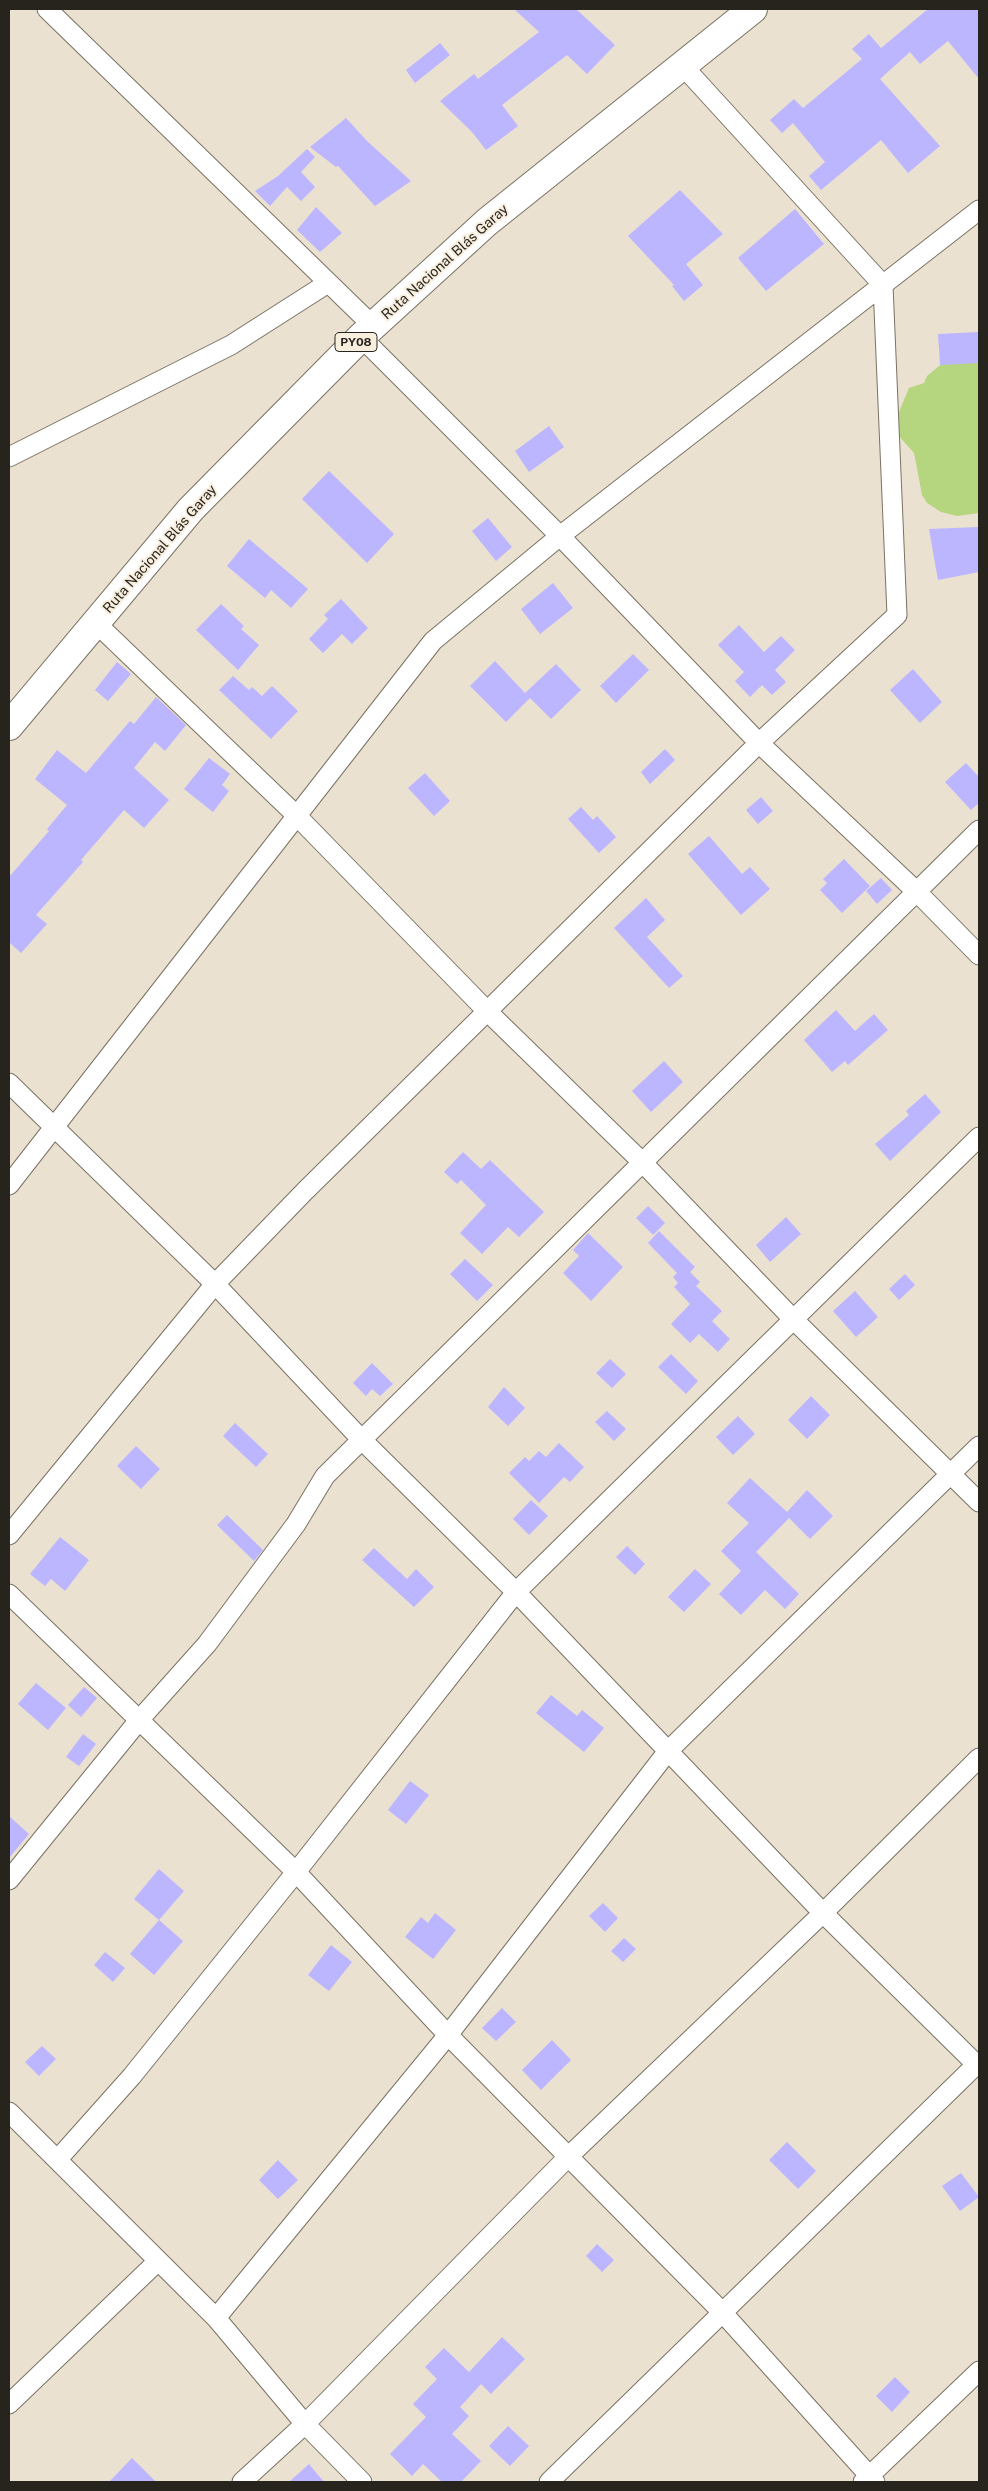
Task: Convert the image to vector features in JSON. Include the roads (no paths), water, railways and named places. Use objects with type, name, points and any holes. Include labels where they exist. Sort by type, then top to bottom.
[{"type":"highway","name":"Ruta Nacional Blás Garay","points":[[9,726],[191,509],[367,332],[488,222],[753,9]]},
{"type":"street","points":[[46,9],[328,283],[367,332],[759,742],[917,892],[979,955]]},
{"type":"street","points":[[9,1535],[215,1284],[305,1191],[759,742],[897,615],[883,285],[682,65]]},
{"type":"street","points":[[9,1185],[433,641],[560,536],[979,210]]},
{"type":"street","points":[[9,457],[231,345],[328,283]]},
{"type":"street","points":[[96,624],[296,815],[488,1012],[642,1162],[794,1320],[979,1502]]},
{"type":"street","points":[[9,1880],[140,1719],[207,1644],[296,1524],[325,1476],[979,830]]},
{"type":"street","points":[[9,1083],[215,1284],[361,1439],[516,1592],[823,1913],[978,2064],[549,2482]]},
{"type":"street","points":[[58,2159],[132,2076],[296,1872],[516,1592],[979,1137]]},
{"type":"street","points":[[216,2318],[448,2035],[668,1751],[979,1446]]},
{"type":"street","points":[[9,1594],[296,1872],[448,2035],[722,2312],[869,2480],[979,2372]]},
{"type":"street","points":[[242,2482],[305,2424],[569,2156],[823,1913],[979,1758]]},
{"type":"street","points":[[9,2112],[216,2318],[305,2424],[362,2482]]},
{"type":"street","points":[[9,2404],[158,2261]]}]
